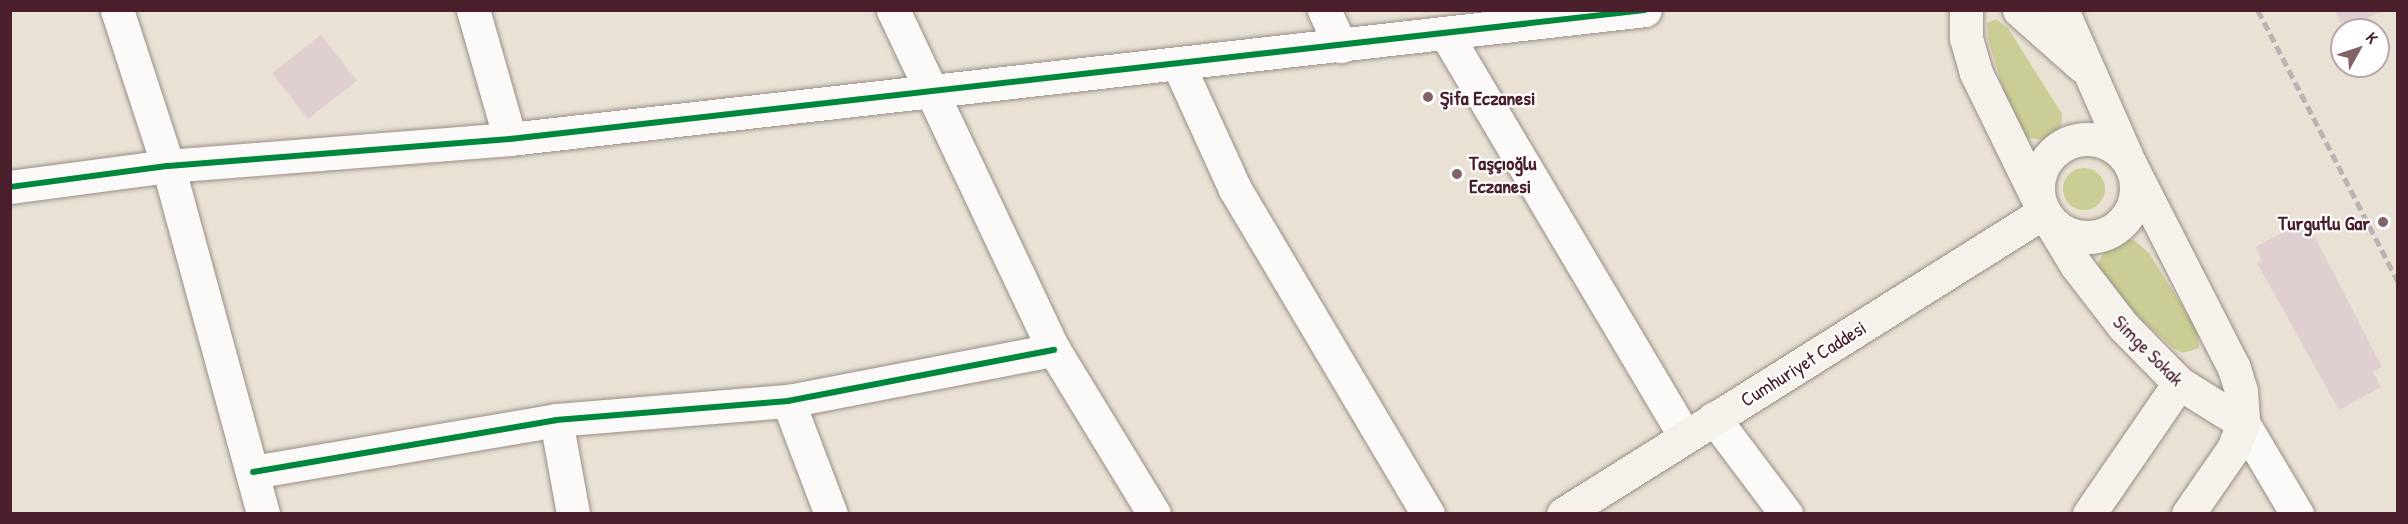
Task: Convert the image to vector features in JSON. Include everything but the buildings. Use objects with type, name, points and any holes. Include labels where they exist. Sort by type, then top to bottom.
[{"type":"main road","name":"Simge Sokak","points":[[1966,10],[1966,38],[1976,73],[2043,212],[2101,300],[2179,383],[2243,423]]},
{"type":"main road","points":[[2019,10],[2090,73]]},
{"type":"main road","points":[[2062,10],[2129,162],[2234,368],[2244,406],[2243,423],[2220,471],[2187,513]]},
{"type":"main road","points":[[2102,140],[2129,162],[2136,192],[2133,207],[2112,230],[2098,236],[2067,234],[2043,212],[2038,196],[2043,163],[2068,141],[2102,140]]},
{"type":"main road","name":"Cumhuriyet Caddesi","points":[[1563,513],[2043,212]]},
{"type":"main road","points":[[2089,513],[2179,383]]},
{"type":"street","points":[[117,10],[168,166],[263,513]]},
{"type":"street","points":[[473,10],[510,139]]},
{"type":"street","points":[[893,10],[934,91],[1054,351],[1154,513]]},
{"type":"street","points":[[1324,10],[1341,46]]},
{"type":"street","points":[[10,187],[168,166],[510,139],[1645,10]]},
{"type":"street","points":[[1446,34],[1685,436]]},
{"type":"street","points":[[1178,64],[1235,189],[1428,513]]},
{"type":"street","points":[[253,472],[556,420],[788,400],[1054,351]]},
{"type":"street","points":[[788,400],[831,513]]},
{"type":"street","points":[[1714,418],[1786,513]]},
{"type":"street","points":[[556,420],[573,513]]},
{"type":"street","points":[[2243,423],[2297,513]]},
{"type":"green space","points":[[1996,19],[2008,28],[2062,114],[2061,130],[2043,140],[2028,138],[2015,125],[1988,40],[1987,23]]},
{"type":"green space","points":[[2084,168],[2092,169],[2099,174],[2104,181],[2104,197],[2099,204],[2092,209],[2084,210],[2076,209],[2069,204],[2064,197],[2063,189],[2064,181],[2069,174],[2076,169]]},
{"type":"green space","points":[[2125,240],[2134,240],[2149,253],[2198,331],[2199,348],[2183,353],[2173,348],[2112,293],[2097,271],[2098,262],[2108,248]]},
{"type":"railway","points":[[2258,10],[2398,281]]},
{"type":"cycle path","points":[[10,187],[168,166],[510,139],[1645,10]]},
{"type":"cycle path","points":[[253,472],[556,420],[788,401],[1054,350]]},
{"type":"place","name":"Şifa Eczanesi","points":[[1428,97]]},
{"type":"place","name":"Taşçıoğlu Eczanesi","points":[[1457,174]]},
{"type":"place","name":"Turgutlu Gar","points":[[2383,222]]}]
